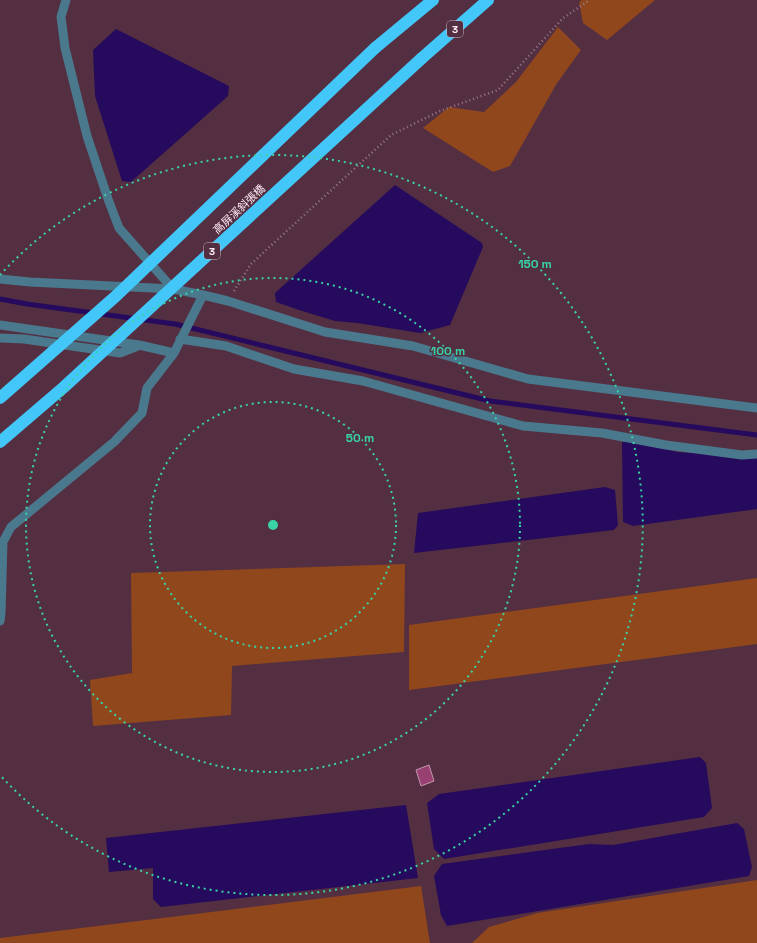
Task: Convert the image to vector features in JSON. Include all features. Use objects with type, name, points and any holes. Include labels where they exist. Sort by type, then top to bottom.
[{"type":"highway","name":"高屏溪斜張橋","points":[[0,398],[116,296],[375,48],[433,0]]},
{"type":"highway","name":"高屏溪斜張橋","points":[[0,442],[64,387],[422,58],[488,0]]},
{"type":"lane","points":[[66,0],[61,17],[66,48],[87,136],[108,199],[119,228],[173,289]]},
{"type":"lane","points":[[0,279],[30,282],[173,289],[228,301],[325,332],[413,346],[528,379],[757,408]]},
{"type":"lane","points":[[0,621],[3,542],[11,527],[114,442],[142,414],[147,388],[174,353],[203,295]]},
{"type":"lane","points":[[0,325],[139,345],[174,353]]},
{"type":"lane","points":[[181,337],[226,346],[294,369],[363,381],[523,426],[602,433],[666,445],[742,455],[757,454]]},
{"type":"lane","points":[[0,338],[24,339],[120,353],[139,345]]},
{"type":"path","points":[[228,301],[251,264],[391,135],[440,111],[498,90],[563,18],[590,0]]},
{"type":"shaded area","points":[[582,0],[655,0],[607,40],[583,23],[579,2]]},
{"type":"shaded area","points":[[558,27],[581,50],[557,83],[510,166],[493,172],[423,128],[449,107],[484,112],[516,82]]},
{"type":"shaded area","points":[[116,29],[229,86],[228,96],[131,182],[122,181],[95,96],[93,50]]},
{"type":"shaded area","points":[[395,185],[482,243],[483,247],[450,325],[420,333],[335,321],[276,302],[275,293]]},
{"type":"shaded area","points":[[626,439],[677,452],[757,457],[757,509],[633,526],[623,522],[622,443]]},
{"type":"shaded area","points":[[605,487],[615,490],[618,525],[614,530],[414,553],[418,513]]},
{"type":"shaded area","points":[[405,564],[404,652],[232,666],[231,715],[93,726],[90,680],[132,673],[131,573]]},
{"type":"shaded area","points":[[757,578],[757,644],[409,690],[409,625]]},
{"type":"shaded area","points":[[700,757],[706,763],[712,808],[704,817],[444,859],[434,849],[427,803],[439,794]]},
{"type":"shaded area","points":[[406,805],[418,878],[161,907],[153,899],[153,868],[109,872],[106,838]]},
{"type":"shaded area","points":[[737,823],[744,829],[752,867],[749,876],[447,926],[441,915],[434,876],[442,864],[589,844],[613,845]]},
{"type":"shaded area","points":[[757,880],[757,943],[472,943],[489,927],[537,913]]},
{"type":"shaded area","points":[[421,886],[430,943],[0,943],[0,938]]},
{"type":"building","points":[[429,765],[434,781],[421,786],[416,770]]},
{"type":"waterway","points":[[0,299],[175,324],[490,401],[757,435]]}]
